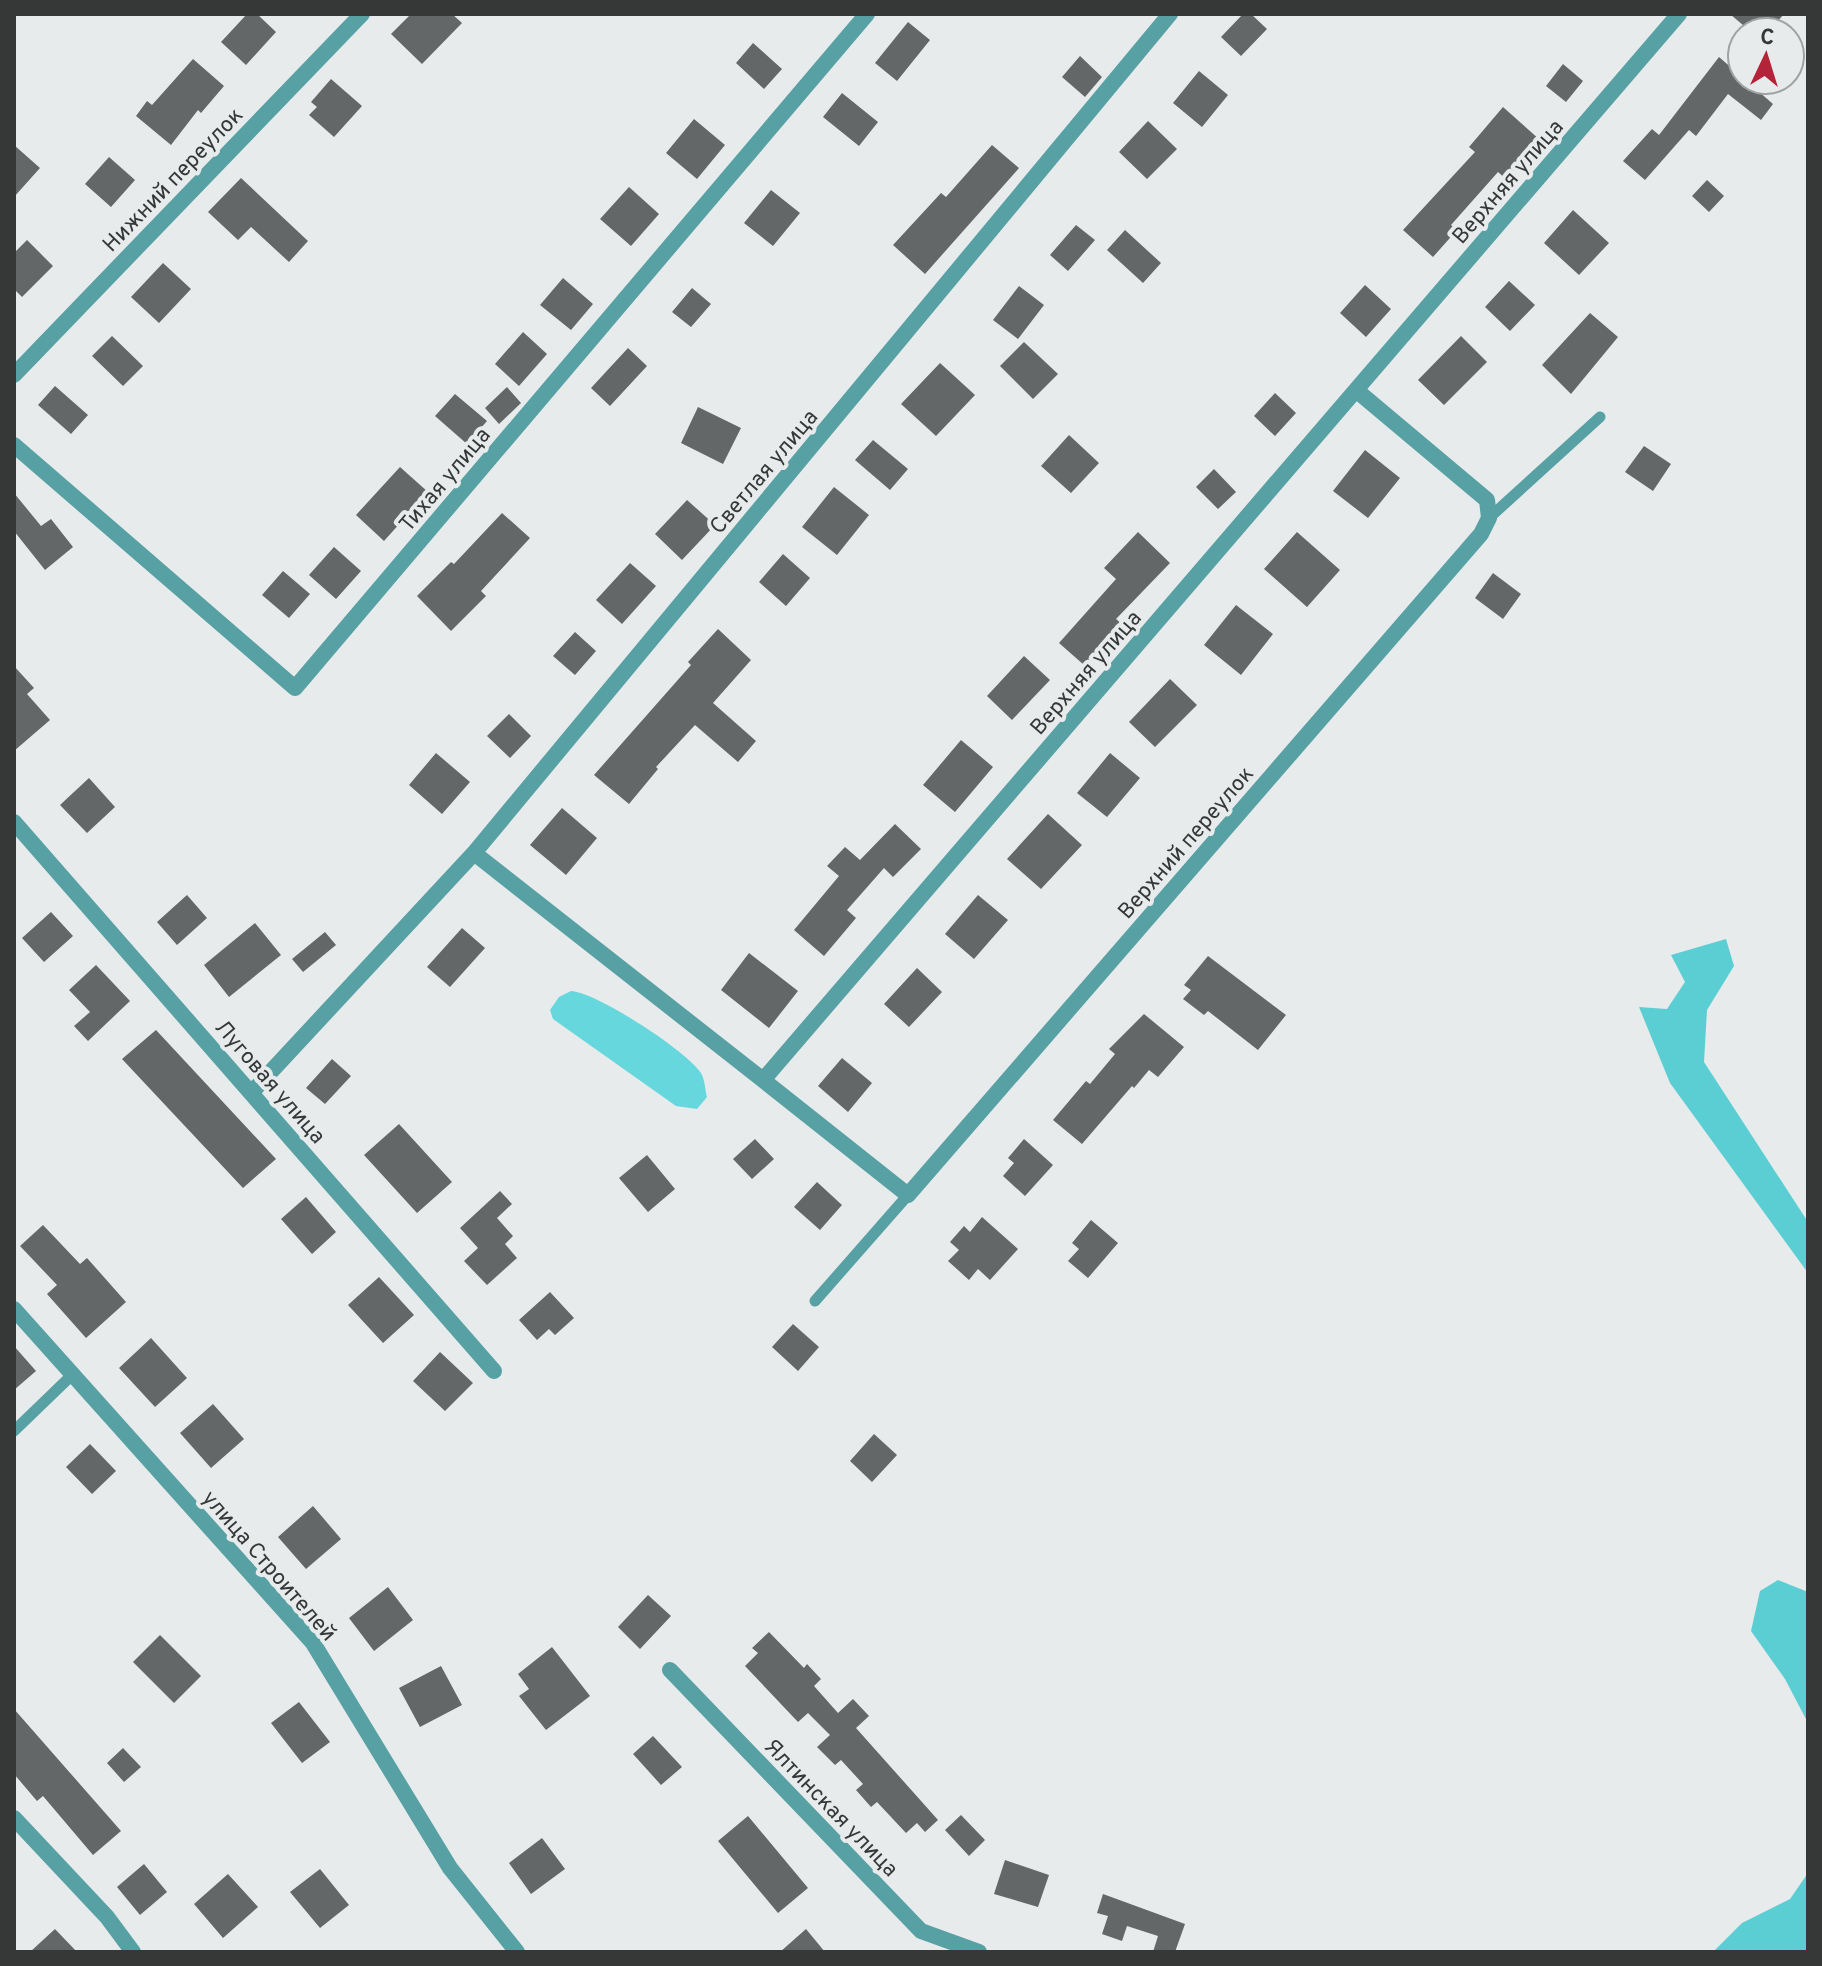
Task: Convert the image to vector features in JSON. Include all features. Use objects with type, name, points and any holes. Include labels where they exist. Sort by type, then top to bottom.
[{"type":"street","name":"Нижний переулок","points":[[14,375],[362,14]]},
{"type":"street","name":"Тихая улица","points":[[14,445],[295,688],[867,14]]},
{"type":"street","name":"Светлая улица","points":[[252,1092],[474,853],[1170,14]]},
{"type":"street","name":"Верхняя улица","points":[[763,1080],[1679,14]]},
{"type":"street","points":[[1356,390],[1487,500],[1489,518]]},
{"type":"street","name":"Верхний переулок","points":[[908,1195],[1481,534],[1489,518]]},
{"type":"street","name":"Луговая улица","points":[[14,822],[494,1371]]},
{"type":"street","points":[[474,853],[908,1195]]},
{"type":"street","name":"улица Строителей","points":[[14,1309],[313,1643],[450,1868],[517,1952]]},
{"type":"street","name":"Ялтинская улица","points":[[670,1670],[921,1931],[979,1952]]},
{"type":"street","points":[[14,1818],[107,1917],[133,1952]]},
{"type":"lane","points":[[1489,518],[1600,417]]},
{"type":"lane","points":[[815,1301],[908,1195]]},
{"type":"lane","points":[[14,1431],[72,1375]]},
{"type":"shaded area","points":[[1726,939],[1734,966],[1707,1010],[1704,1062],[1808,1222],[1808,1273],[1670,1083],[1639,1007],[1667,1009],[1685,982],[1671,955]]},
{"type":"shaded area","points":[[571,991],[600,1001],[619,1012],[692,1063],[701,1073],[707,1097],[697,1109],[676,1106],[553,1019],[550,1010],[559,997]]},
{"type":"shaded area","points":[[1778,1580],[1808,1592],[1808,1723],[1785,1679],[1751,1631],[1760,1591]]},
{"type":"shaded area","points":[[1808,1873],[1808,1952],[1713,1952],[1742,1923],[1790,1899]]},
{"type":"building","points":[[247,14],[257,14],[276,32],[246,65],[221,42]]},
{"type":"building","points":[[411,14],[452,14],[462,23],[422,64],[391,34]]},
{"type":"building","points":[[1243,14],[1251,14],[1267,29],[1241,56],[1221,37]]},
{"type":"building","points":[[1730,14],[1784,14],[1782,16]]},
{"type":"building","points":[[908,22],[930,40],[897,81],[875,63]]},
{"type":"building","points":[[753,43],[782,69],[764,89],[736,63]]},
{"type":"building","points":[[1080,56],[1102,77],[1085,97],[1062,77]]},
{"type":"building","points":[[1719,57],[1726,63],[1726,96],[1696,136],[1689,130],[1645,180],[1623,161],[1652,129],[1659,135]]},
{"type":"building","points":[[193,59],[224,86],[201,113],[198,110],[171,145],[136,116],[147,101],[152,105]]},
{"type":"building","points":[[1563,64],[1583,81],[1566,102],[1546,86]]},
{"type":"building","points":[[1199,71],[1228,95],[1202,127],[1173,103]]},
{"type":"building","points":[[331,79],[362,106],[334,137],[309,115],[317,107],[311,102]]},
{"type":"building","points":[[842,93],[878,122],[859,146],[823,117]]},
{"type":"building","points":[[1731,96],[1764,96],[1773,104],[1761,120]]},
{"type":"building","points":[[1503,107],[1540,140],[1506,179],[1498,172],[1451,225],[1457,230],[1433,257],[1403,230],[1475,152],[1469,147]]},
{"type":"building","points":[[694,119],[725,145],[697,179],[666,153]]},
{"type":"building","points":[[1148,121],[1177,149],[1147,179],[1119,152]]},
{"type":"building","points":[[14,145],[40,168],[14,197]]},
{"type":"building","points":[[992,145],[1019,168],[925,274],[893,245],[941,193],[946,197]]},
{"type":"building","points":[[109,157],[135,180],[111,207],[85,184]]},
{"type":"building","points":[[241,178],[308,241],[289,262],[251,227],[238,240],[208,212]]},
{"type":"building","points":[[1707,180],[1724,196],[1709,212],[1692,196]]},
{"type":"building","points":[[629,187],[659,214],[631,246],[600,219]]},
{"type":"building","points":[[771,190],[800,213],[773,246],[744,223]]},
{"type":"building","points":[[1573,210],[1609,243],[1579,275],[1544,243]]},
{"type":"building","points":[[1076,225],[1095,240],[1068,271],[1050,255]]},
{"type":"building","points":[[1125,230],[1161,263],[1143,283],[1107,250]]},
{"type":"building","points":[[27,240],[53,266],[22,297],[14,289],[14,253]]},
{"type":"building","points":[[163,263],[191,289],[159,323],[131,297]]},
{"type":"building","points":[[563,278],[593,304],[571,330],[540,305]]},
{"type":"building","points":[[1509,281],[1535,305],[1510,331],[1485,307]]},
{"type":"building","points":[[1365,285],[1391,309],[1366,337],[1340,313]]},
{"type":"building","points":[[1019,286],[1044,305],[1018,339],[993,320]]},
{"type":"building","points":[[692,288],[711,304],[691,327],[672,312]]},
{"type":"building","points":[[1590,313],[1618,337],[1571,394],[1542,365]]},
{"type":"building","points":[[523,332],[547,354],[519,386],[495,364]]},
{"type":"building","points":[[112,336],[143,366],[123,386],[92,356]]},
{"type":"building","points":[[1461,336],[1487,362],[1444,405],[1418,380]]},
{"type":"building","points":[[1024,342],[1058,374],[1033,399],[1000,366]]},
{"type":"building","points":[[628,348],[647,366],[610,406],[591,388]]},
{"type":"building","points":[[940,363],[975,395],[936,436],[901,404]]},
{"type":"building","points":[[55,386],[88,415],[71,434],[38,405]]},
{"type":"building","points":[[507,387],[521,403],[499,424],[485,408]]},
{"type":"building","points":[[1275,393],[1296,413],[1275,436],[1254,416]]},
{"type":"building","points":[[455,394],[487,421],[467,444],[435,416]]},
{"type":"building","points":[[698,407],[741,428],[723,464],[681,443]]},
{"type":"building","points":[[1069,435],[1099,463],[1071,493],[1041,466]]},
{"type":"building","points":[[873,440],[908,469],[890,490],[855,460]]},
{"type":"building","points":[[1644,446],[1671,464],[1653,491],[1625,472]]},
{"type":"building","points":[[1365,450],[1400,478],[1368,518],[1333,491]]},
{"type":"building","points":[[400,467],[428,492],[384,541],[356,515]]},
{"type":"building","points":[[1214,469],[1236,492],[1218,509],[1196,487]]},
{"type":"building","points":[[834,487],[869,515],[837,555],[802,527]]},
{"type":"building","points":[[14,493],[41,526],[51,519],[73,547],[45,570],[14,531]]},
{"type":"building","points":[[687,500],[715,525],[682,560],[655,534]]},
{"type":"building","points":[[502,513],[530,538],[481,591],[486,596],[451,631],[417,596],[451,562],[454,564]]},
{"type":"building","points":[[1138,532],[1170,563],[1116,619],[1122,624],[1084,665],[1059,643],[1116,579],[1104,568]]},
{"type":"building","points":[[1297,532],[1340,570],[1307,607],[1264,569]]},
{"type":"building","points":[[334,547],[361,571],[336,599],[309,575]]},
{"type":"building","points":[[783,554],[810,578],[786,606],[759,582]]},
{"type":"building","points":[[630,563],[656,586],[622,624],[596,600]]},
{"type":"building","points":[[283,571],[310,594],[289,618],[262,595]]},
{"type":"building","points":[[1493,573],[1521,594],[1503,619],[1475,598]]},
{"type":"building","points":[[1236,605],[1273,634],[1241,675],[1204,645]]},
{"type":"building","points":[[718,629],[751,660],[713,703],[756,741],[738,762],[695,725],[656,767],[658,769],[629,804],[594,775],[691,665],[688,662]]},
{"type":"building","points":[[575,632],[596,651],[575,675],[553,656]]},
{"type":"building","points":[[1024,656],[1050,680],[1012,720],[987,696]]},
{"type":"building","points":[[14,666],[34,688],[27,694],[50,720],[14,751]]},
{"type":"building","points":[[1170,679],[1197,705],[1155,747],[1129,722]]},
{"type":"building","points":[[509,714],[531,736],[510,758],[487,736]]},
{"type":"building","points":[[961,740],[993,767],[955,812],[923,785]]},
{"type":"building","points":[[436,753],[470,782],[442,814],[409,785]]},
{"type":"building","points":[[1110,753],[1140,778],[1107,817],[1077,793]]},
{"type":"building","points":[[89,778],[115,807],[87,833],[60,805]]},
{"type":"building","points":[[562,808],[597,838],[566,875],[530,845]]},
{"type":"building","points":[[1048,814],[1082,845],[1041,889],[1007,859]]},
{"type":"building","points":[[895,824],[921,849],[893,877],[884,868],[847,910],[856,918],[824,956],[794,930],[839,876],[827,866],[845,847],[860,860]]},
{"type":"building","points":[[187,895],[207,918],[177,945],[157,922]]},
{"type":"building","points":[[978,895],[1008,920],[974,959],[945,934]]},
{"type":"building","points":[[51,912],[73,936],[44,962],[22,938]]},
{"type":"building","points":[[255,923],[281,955],[229,997],[204,965]]},
{"type":"building","points":[[462,928],[485,948],[450,987],[427,967]]},
{"type":"building","points":[[325,932],[336,945],[303,972],[292,959]]},
{"type":"building","points":[[749,953],[798,991],[769,1028],[721,990]]},
{"type":"building","points":[[1208,956],[1286,1015],[1258,1050],[1208,1011],[1204,1015],[1183,999],[1191,990],[1184,985]]},
{"type":"building","points":[[96,965],[130,1001],[88,1041],[74,1026],[90,1012],[69,990]]},
{"type":"building","points":[[917,968],[942,992],[909,1027],[884,1004]]},
{"type":"building","points":[[1144,1014],[1184,1047],[1158,1077],[1149,1070],[1134,1088],[1132,1086],[1082,1144],[1053,1120],[1086,1081],[1090,1084],[1115,1054],[1109,1049]]},
{"type":"building","points":[[156,1030],[276,1159],[243,1188],[122,1059]]},
{"type":"building","points":[[842,1058],[872,1083],[848,1112],[818,1086]]},
{"type":"building","points":[[332,1059],[351,1076],[325,1104],[306,1088]]},
{"type":"building","points":[[399,1124],[452,1182],[417,1213],[364,1155]]},
{"type":"building","points":[[755,1139],[774,1159],[752,1179],[733,1159]]},
{"type":"building","points":[[1024,1139],[1053,1165],[1025,1196],[1003,1176],[1014,1163],[1008,1158]]},
{"type":"building","points":[[647,1155],[675,1189],[648,1212],[619,1178]]},
{"type":"building","points":[[817,1182],[842,1205],[820,1230],[794,1207]]},
{"type":"building","points":[[500,1191],[512,1204],[497,1218],[513,1236],[505,1244],[517,1258],[487,1285],[464,1261],[478,1248],[460,1228]]},
{"type":"building","points":[[306,1197],[336,1232],[312,1254],[281,1219]]},
{"type":"building","points":[[982,1217],[1018,1249],[990,1280],[978,1269],[969,1280],[948,1261],[959,1250],[950,1242],[964,1226],[970,1232]]},
{"type":"building","points":[[1091,1220],[1118,1243],[1088,1278],[1068,1261],[1079,1249],[1072,1243]]},
{"type":"building","points":[[43,1225],[80,1264],[87,1258],[126,1302],[86,1338],[47,1294],[57,1285],[20,1246]]},
{"type":"building","points":[[379,1277],[414,1315],[383,1343],[348,1305]]},
{"type":"building","points":[[550,1292],[574,1318],[555,1335],[549,1329],[537,1340],[519,1320]]},
{"type":"building","points":[[793,1324],[819,1347],[798,1371],[772,1347]]},
{"type":"building","points":[[151,1338],[187,1378],[155,1407],[119,1368]]},
{"type":"building","points":[[14,1346],[36,1371],[14,1390]]},
{"type":"building","points":[[440,1352],[473,1383],[445,1411],[413,1381]]},
{"type":"building","points":[[213,1404],[244,1439],[211,1468],[180,1433]]},
{"type":"building","points":[[874,1434],[897,1455],[872,1482],[850,1461]]},
{"type":"building","points":[[90,1444],[116,1471],[92,1494],[66,1467]]},
{"type":"building","points":[[313,1506],[341,1539],[306,1569],[278,1537]]},
{"type":"building","points":[[388,1587],[413,1620],[374,1651],[349,1618]]},
{"type":"building","points":[[648,1595],[671,1616],[640,1649],[618,1627]]},
{"type":"building","points":[[769,1632],[804,1668],[807,1664],[821,1679],[814,1686],[838,1713],[853,1699],[869,1716],[856,1728],[938,1820],[925,1832],[917,1823],[906,1833],[877,1802],[871,1807],[856,1790],[863,1784],[841,1760],[835,1765],[817,1747],[830,1735],[808,1713],[798,1722],[745,1666],[758,1653],[752,1648]]},
{"type":"building","points":[[160,1635],[201,1676],[174,1703],[133,1662]]},
{"type":"building","points":[[552,1647],[590,1696],[546,1730],[519,1696],[529,1689],[518,1674]]},
{"type":"building","points":[[441,1666],[462,1705],[420,1727],[399,1688]]},
{"type":"building","points":[[299,1702],[330,1742],[302,1763],[271,1723]]},
{"type":"building","points":[[14,1709],[121,1831],[93,1855],[43,1796],[37,1801],[14,1774]]},
{"type":"building","points":[[653,1736],[682,1767],[661,1785],[633,1754]]},
{"type":"building","points":[[123,1748],[141,1767],[124,1782],[107,1763]]},
{"type":"building","points":[[961,1815],[985,1840],[969,1856],[945,1830]]},
{"type":"building","points":[[748,1816],[808,1888],[778,1913],[718,1841]]},
{"type":"building","points":[[542,1838],[565,1869],[531,1894],[509,1863]]},
{"type":"building","points":[[1005,1860],[1049,1875],[1038,1907],[994,1894]]},
{"type":"building","points":[[144,1864],[167,1892],[140,1915],[117,1887]]},
{"type":"building","points":[[320,1869],[349,1905],[320,1928],[290,1892]]},
{"type":"building","points":[[228,1874],[258,1907],[223,1938],[194,1904]]},
{"type":"building","points":[[1103,1894],[1185,1924],[1175,1952],[1153,1952],[1158,1936],[1127,1926],[1122,1941],[1102,1934],[1108,1916],[1097,1913]]},
{"type":"building","points":[[55,1929],[77,1952],[30,1952]]},
{"type":"building","points":[[806,1929],[825,1952],[780,1952]]}]
